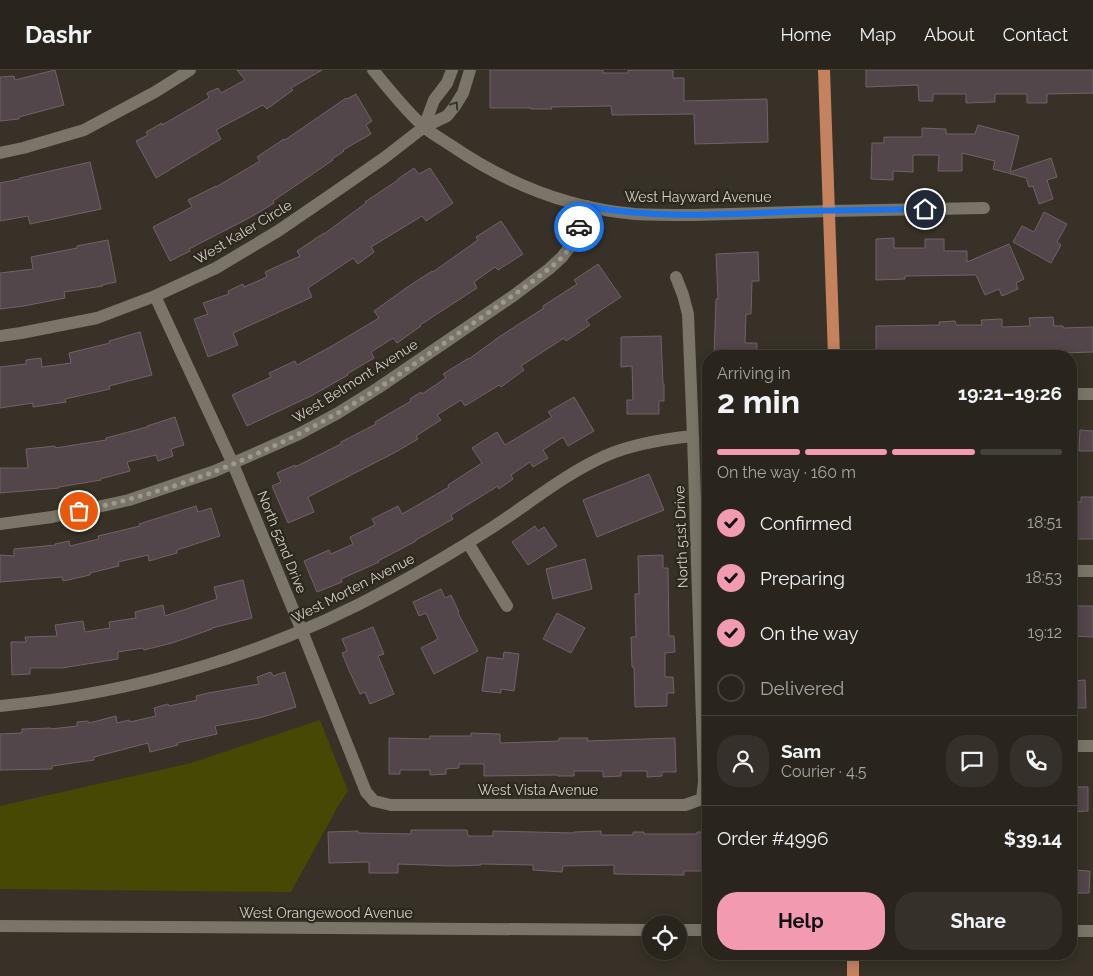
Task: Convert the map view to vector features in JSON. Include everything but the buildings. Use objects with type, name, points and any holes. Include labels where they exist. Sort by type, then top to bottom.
[{"type":"main road","points":[[824,70],[834,350]]},
{"type":"main road","points":[[853,960],[853,976]]},
{"type":"street","points":[[0,153],[84,130],[155,92],[190,70]]},
{"type":"street","name":"West Hayward Avenue","points":[[373,70],[394,96],[424,127],[481,166],[536,191],[587,206],[656,215],[829,210]]},
{"type":"street","points":[[424,127],[434,100],[447,83],[452,70]]},
{"type":"street","name":"West Kaler Circle","points":[[0,336],[98,318],[155,296],[216,268],[278,231],[352,181],[424,127],[447,116],[463,93],[470,70]]},
{"type":"street","name":"West Belmont Avenue","points":[[0,524],[52,517],[129,500],[192,480],[299,434],[338,413],[513,296],[549,269],[572,244],[587,206]]},
{"type":"street","points":[[829,210],[984,208]]},
{"type":"street","name":"North 51st Drive","points":[[676,277],[688,314],[693,436],[702,559]]},
{"type":"street","name":"North 52nd Drive","points":[[155,296],[233,464],[366,792],[374,801]]},
{"type":"street","points":[[1077,394],[1093,394]]},
{"type":"street","name":"West Morten Avenue","points":[[0,706],[66,697],[133,684],[240,655],[302,631],[351,609],[441,560],[578,470],[606,455],[644,444],[693,436]]},
{"type":"street","points":[[468,543],[507,606]]},
{"type":"street","points":[[1077,571],[1093,571]]},
{"type":"street","points":[[1077,746],[1093,746]]},
{"type":"street","name":"West Vista Avenue","points":[[374,801],[391,805],[684,805],[702,799]]},
{"type":"street","name":"West Orangewood Avenue","points":[[0,926],[642,930]]},
{"type":"street","points":[[687,930],[702,930]]},
{"type":"street","points":[[1077,931],[1093,931]]},
{"type":"shaded area","points":[[320,720],[348,791],[291,892],[0,889],[0,806],[191,763]]},
{"type":"way so far","points":[[79,511],[129,500],[215,471],[253,456],[338,413],[513,296],[549,269],[572,244],[579,227]]},
{"type":"route","points":[[579,227],[587,206],[636,214],[656,215],[925,209]]}]
